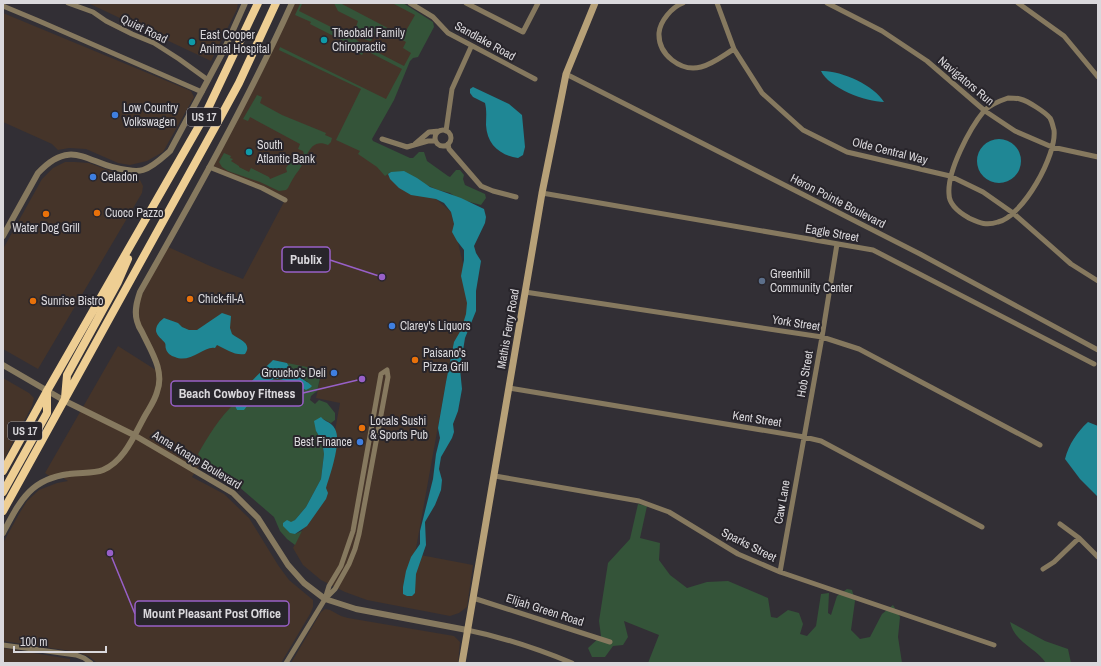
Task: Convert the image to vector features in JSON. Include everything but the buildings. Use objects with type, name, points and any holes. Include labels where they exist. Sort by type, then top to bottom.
[{"type":"highway","name":"US 17","points":[[3,470],[203,119],[258,3]]},
{"type":"highway","name":"US 17","points":[[3,511],[239,83],[276,3]]},
{"type":"highway","points":[[65,401],[67,375],[118,282],[142,226]]},
{"type":"highway","points":[[3,492],[47,413],[47,391]]},
{"type":"main road","name":"Mathis Ferry Road","points":[[462,663],[542,193],[566,74],[595,3]]},
{"type":"street","name":"Quiet Road","points":[[68,3],[93,12],[106,21],[154,43],[208,80]]},
{"type":"street","points":[[3,236],[38,173],[56,158],[69,154],[85,156],[120,170],[136,171],[144,170],[157,162],[170,151],[232,33],[245,3]]},
{"type":"street","points":[[3,533],[24,496],[34,486],[52,478],[68,474],[102,471],[113,464],[124,452],[134,435],[157,392],[159,381],[158,365],[137,322],[136,307],[140,292],[209,168],[268,56],[292,3]]},
{"type":"street","name":"Sandlake Road","points":[[410,3],[433,17],[448,33],[471,47],[535,79]]},
{"type":"street","points":[[466,3],[523,32],[538,3]]},
{"type":"street","points":[[683,3],[667,16],[659,33],[663,50],[673,62],[686,67],[702,67],[734,49]]},
{"type":"street","name":"Olde Central Way","points":[[717,3],[734,49],[762,93],[803,130],[847,152],[950,176],[983,192],[1013,213],[1071,264],[1098,281]]},
{"type":"street","name":"Navigators Run","points":[[828,3],[882,31],[927,61],[985,111],[1015,131],[1052,147],[1098,157]]},
{"type":"street","points":[[1018,3],[1064,36],[1098,77]]},
{"type":"street","points":[[3,6],[202,92]]},
{"type":"street","points":[[446,131],[452,89],[471,47]]},
{"type":"street","name":"Heron Pointe Boulevard","points":[[566,74],[920,254],[1098,350]]},
{"type":"street","points":[[1008,98],[1020,99],[1042,111],[1050,119],[1054,131],[1052,147],[1038,181],[1028,197],[1013,213],[1000,222],[984,224],[966,216],[953,206],[948,194],[950,176],[962,145],[985,111],[995,103],[1008,98]]},
{"type":"street","points":[[440,131],[435,135],[435,141],[439,146],[446,146],[448,144]]},
{"type":"street","points":[[413,146],[429,132],[446,131],[451,138],[448,144],[449,149],[481,186],[516,197]]},
{"type":"street","points":[[382,139],[407,146],[413,146],[428,141],[435,141]]},
{"type":"street","points":[[209,168],[262,188],[285,200]]},
{"type":"street","name":"Eagle Street","points":[[542,193],[873,250],[1094,364]]},
{"type":"street","name":"Hob Street","points":[[804,437],[837,244]]},
{"type":"street","name":"York Street","points":[[526,292],[822,337],[859,349],[1040,445]]},
{"type":"street","name":"Anna Knapp Boulevard","points":[[3,366],[65,401],[134,435],[234,493],[258,518],[288,565],[304,583],[325,599],[356,609],[467,630]]},
{"type":"street","points":[[286,663],[325,599],[335,589],[355,549],[388,377],[387,370],[381,374],[353,532],[341,566],[329,586],[325,599]]},
{"type":"street","name":"Kent Street","points":[[509,388],[821,441],[982,527]]},
{"type":"street","name":"Caw Lane","points":[[780,572],[804,437]]},
{"type":"street","name":"Sparks Street","points":[[495,476],[639,501],[670,512],[738,554],[780,572],[994,645]]},
{"type":"street","points":[[1060,524],[1079,538],[1098,557]]},
{"type":"street","points":[[1043,569],[1054,562],[1079,538]]},
{"type":"street","name":"Elijah Green Road","points":[[473,598],[610,642]]},
{"type":"street","points":[[467,630],[488,634],[572,663]]},
{"type":"street","points":[[3,645],[76,655],[91,663]]},
{"type":"shaded area","points":[[88,3],[238,3],[237,9],[211,61]]},
{"type":"shaded area","points":[[292,3],[403,3],[429,23],[360,151],[436,199],[451,212],[472,303],[446,382],[415,554],[473,565],[467,607],[459,613],[450,616],[367,600],[345,592],[321,580],[303,565],[293,548],[325,486],[340,403],[316,398],[322,370],[232,411],[192,477],[224,494],[249,518],[289,580],[313,600],[313,607],[310,614],[281,663],[97,663],[90,657],[78,652],[3,641],[3,543],[19,514],[27,501],[39,490],[57,483],[68,481],[60,476],[52,478],[45,473],[118,346],[159,372],[137,322],[136,307],[166,246],[243,279],[285,200],[209,167]]},
{"type":"shaded area","points":[[3,13],[191,91],[194,97],[163,152],[147,161],[130,165],[118,163],[86,149],[69,148],[58,150],[52,144],[3,122]]},
{"type":"shaded area","points":[[65,162],[89,163],[124,176],[135,177],[140,180],[143,186],[142,193],[38,369],[3,349],[3,249],[42,179],[53,168]]},
{"type":"shaded area","points":[[3,378],[29,393],[34,398],[32,406],[3,461]]},
{"type":"shaded area","points":[[325,609],[348,618],[454,636],[460,642],[458,663],[291,663],[321,612]]},
{"type":"shaded area","points":[[3,648],[70,659],[70,663],[3,663]]},
{"type":"green space","points":[[334,3],[340,3],[403,36],[415,15],[392,3],[403,3],[433,22],[434,27],[418,57],[413,58],[410,61],[394,100],[372,139],[373,141],[410,158],[413,158],[419,152],[424,152],[427,161],[450,177],[456,170],[460,170],[464,175],[463,179],[465,185],[485,194],[486,198],[481,205],[459,199],[450,193],[438,190],[397,172],[391,172],[385,176],[377,167],[358,154],[360,151],[336,140],[361,89],[279,50],[280,47],[386,99],[402,69],[365,50],[362,55],[352,50],[353,46],[310,24],[311,22],[295,15],[300,4],[302,4],[299,11],[337,30],[352,40],[354,38],[363,45],[404,66],[411,53],[403,48],[406,42],[379,27],[371,41],[366,40],[355,30],[358,21],[338,11]]},
{"type":"green space","points":[[257,95],[262,97],[260,103],[282,115],[326,133],[325,135],[332,138],[328,145],[322,143],[317,144],[309,150],[302,165],[286,190],[279,191],[260,182],[228,171],[222,167],[219,162],[224,153],[231,156],[230,158],[233,159],[231,161],[239,167],[249,172],[251,168],[269,177],[270,179],[287,172],[286,168],[295,155],[302,157],[304,154],[303,151],[298,149],[300,144],[250,117],[248,121],[243,119]]},
{"type":"green space","points":[[287,363],[322,370],[317,391],[311,396],[310,400],[315,404],[319,400],[327,403],[335,413],[335,420],[331,423],[323,419],[316,431],[322,441],[324,454],[321,479],[306,507],[291,523],[295,534],[302,531],[295,545],[280,531],[274,517],[230,479],[206,464],[198,454],[224,414],[235,403],[237,410],[244,409],[265,383],[271,379],[308,382],[296,374]]},
{"type":"green space","points":[[638,504],[647,506],[640,538],[660,543],[659,560],[670,575],[687,588],[707,582],[728,581],[768,598],[771,617],[777,618],[788,610],[799,613],[803,624],[800,634],[807,636],[816,626],[821,594],[829,593],[828,613],[831,615],[837,596],[847,589],[852,590],[855,601],[851,630],[860,639],[870,637],[882,614],[893,605],[900,617],[898,637],[902,663],[648,663],[659,635],[624,621],[628,637],[623,645],[613,646],[605,657],[592,657],[588,648],[601,636],[599,621],[608,563],[630,539]]},
{"type":"green space","points":[[1010,622],[1045,641],[1068,649],[1071,663],[1046,663],[1016,635]]},
{"type":"water","points":[[821,71],[837,73],[865,84],[884,102],[868,100],[849,93],[832,83]]},
{"type":"water","points":[[473,87],[509,104],[522,115],[525,147],[523,155],[518,158],[505,154],[495,148],[487,132],[485,103],[473,97],[470,93],[470,89]]},
{"type":"water","points":[[995,139],[1003,139],[1015,145],[1021,157],[1021,165],[1015,177],[1003,183],[995,183],[983,177],[977,165],[977,157],[983,145]]},
{"type":"water","points":[[404,171],[430,187],[461,198],[484,209],[486,217],[485,223],[474,246],[481,261],[476,291],[476,311],[465,338],[460,369],[462,389],[458,411],[453,424],[454,432],[441,457],[439,469],[442,480],[441,490],[435,505],[425,522],[426,545],[416,574],[415,593],[412,596],[403,594],[406,571],[411,557],[420,544],[420,531],[433,479],[436,454],[440,438],[438,428],[446,382],[454,342],[461,330],[466,314],[467,303],[461,276],[464,250],[452,232],[454,224],[451,212],[444,203],[436,199],[411,195],[399,188],[390,179],[388,174],[391,172]]},
{"type":"water","points":[[222,313],[231,316],[230,328],[232,334],[246,344],[247,350],[245,354],[234,353],[217,345],[215,348],[207,349],[186,358],[172,356],[168,353],[165,343],[158,336],[156,331],[158,323],[164,318],[178,323],[182,327],[189,330],[197,330]]},
{"type":"water","points":[[273,360],[287,363],[294,373],[312,386],[306,390],[283,380],[270,380],[260,388],[244,410],[237,410],[235,403],[240,394]]},
{"type":"water","points":[[321,417],[332,425],[337,434],[335,458],[326,488],[328,493],[326,499],[307,526],[295,534],[290,533],[283,526],[283,523],[287,520],[291,522],[295,520],[306,507],[321,479],[324,454],[322,441],[316,431],[314,421]]},
{"type":"water","points":[[1088,422],[1098,426],[1098,497],[1080,479],[1065,459],[1074,439]]},
{"type":"place","name":"Theobald Family Chiropractic","points":[[324,40]]},
{"type":"place","name":"East Cooper Animal Hospital","points":[[192,42]]},
{"type":"place","name":"Low Country Volkswagen","points":[[115,115]]},
{"type":"place","name":"South Atlantic Bank","points":[[249,152]]},
{"type":"place","name":"Celadon","points":[[93,177]]},
{"type":"place","name":"Cuoco Pazzo","points":[[97,213]]},
{"type":"place","name":"Water Dog Grill","points":[[46,214]]},
{"type":"place","name":"Publix","points":[[382,277]]},
{"type":"place","name":"Greenhill Community Center","points":[[762,281]]},
{"type":"place","name":"Chick-fil-A","points":[[190,299]]},
{"type":"place","name":"Sunrise Bistro","points":[[33,301]]},
{"type":"place","name":"Clarey's Liquors","points":[[392,326]]},
{"type":"place","name":"Paisano's Pizza Grill","points":[[415,360]]},
{"type":"place","name":"Groucho's Deli","points":[[334,373]]},
{"type":"place","name":"Beach Cowboy Fitness","points":[[362,379]]},
{"type":"place","name":"Locals Sushi & Sports Pub","points":[[362,428]]},
{"type":"place","name":"Best Finance","points":[[360,442]]},
{"type":"place","name":"Mount Pleasant Post Office","points":[[110,553]]}]
